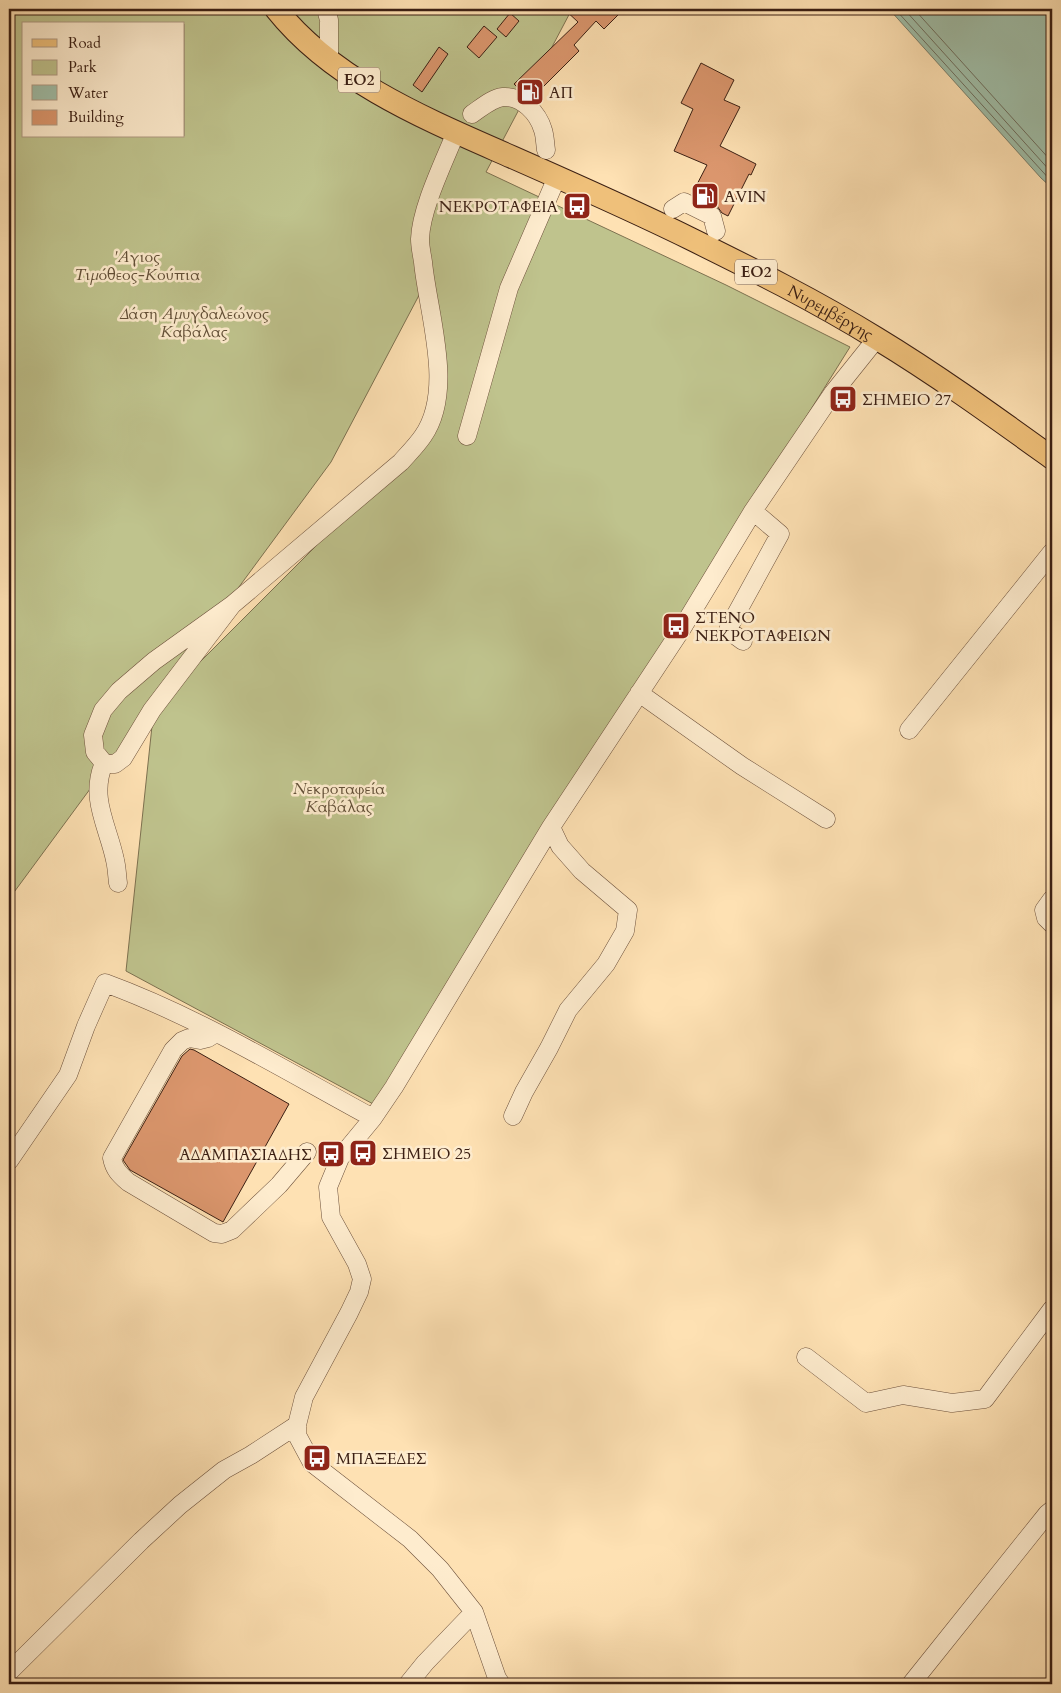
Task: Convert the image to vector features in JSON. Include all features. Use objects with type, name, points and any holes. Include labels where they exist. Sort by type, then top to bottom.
[{"type":"main road","name":"ΕΟ2","points":[[276,9],[304,39],[329,60],[392,100],[456,132]]},
{"type":"main road","name":"Νυρεμβέργης","points":[[456,132],[704,246],[833,313],[877,338],[955,388],[1052,458]]},
{"type":"street","points":[[326,9],[329,20],[329,60]]},
{"type":"street","points":[[472,114],[502,97],[520,101],[532,110],[539,120],[544,132],[546,150]]},
{"type":"street","points":[[232,605],[152,710],[123,758],[115,764],[104,763],[94,752],[93,734],[102,710],[119,691],[154,662],[232,605],[401,462],[424,436],[435,410],[439,380],[436,341],[425,284],[420,240],[425,213],[456,132]]},
{"type":"street","points":[[467,436],[509,288],[557,177]]},
{"type":"street","points":[[673,209],[684,202],[712,216],[716,231]]},
{"type":"street","points":[[501,1684],[497,1678],[474,1612],[440,1569],[410,1539],[312,1463],[296,1435],[304,1397],[349,1313],[362,1279],[357,1264],[331,1217],[328,1187],[340,1158],[373,1118],[394,1087],[551,828],[681,630],[753,510],[833,393],[877,338]]},
{"type":"street","points":[[742,641],[732,633],[730,627],[780,534],[753,510]]},
{"type":"street","points":[[909,730],[1052,552]]},
{"type":"street","points":[[639,693],[742,766],[826,819]]},
{"type":"street","points":[[104,763],[99,775],[98,798],[115,860],[118,883]]},
{"type":"street","points":[[512,1116],[568,1010],[611,956],[625,931],[628,910],[582,871],[560,846],[551,828]]},
{"type":"street","points":[[1052,899],[1044,910],[1046,918],[1052,924]]},
{"type":"street","points":[[9,1161],[68,1075],[86,1026],[105,983],[135,994],[216,1033],[373,1118]]},
{"type":"street","points":[[216,1033],[200,1040],[189,1038],[182,1041],[173,1050],[112,1158],[113,1165],[118,1174],[214,1234],[222,1234],[232,1230],[279,1185],[307,1152]]},
{"type":"street","points":[[806,1357],[866,1403],[903,1395],[952,1403],[984,1399],[1052,1310]]},
{"type":"street","points":[[9,1672],[180,1505],[224,1470],[297,1425]]},
{"type":"street","points":[[911,1684],[1052,1510]]},
{"type":"street","points":[[408,1684],[425,1663],[474,1612]]},
{"type":"green space","points":[[9,9],[572,9],[486,172],[726,285],[850,347],[375,1105],[126,971],[152,726],[171,691],[412,450],[441,411],[426,282],[331,462],[9,899]]},
{"type":"water","points":[[889,9],[1052,9],[1052,188],[1041,178]]},
{"type":"building","points":[[564,9],[624,9],[604,29],[596,21],[574,45],[579,51],[533,97],[514,84],[578,22]]},
{"type":"building","points":[[510,13],[519,21],[506,37],[497,29]]},
{"type":"building","points":[[484,26],[497,37],[479,58],[467,47]]},
{"type":"building","points":[[439,47],[448,54],[422,92],[413,85]]},
{"type":"building","points":[[701,63],[734,80],[724,100],[740,107],[720,146],[756,164],[728,216],[722,213],[717,206],[692,194],[707,165],[674,151],[693,109],[681,103]]},
{"type":"building","points":[[190,1049],[289,1104],[223,1222],[130,1170],[123,1160],[182,1056]]},
{"type":"place","name":"ΑΠ","points":[[530,92]]},
{"type":"place","name":"AVIN","points":[[705,196]]},
{"type":"place","name":"ΝΕΚΡΟΤΑΦΕΙΑ","points":[[577,206]]},
{"type":"place","name":"ΣΗΜΕΙΟ 27","points":[[843,399]]},
{"type":"place","name":"ΣΤΕΝΟ ΝΕΚΡΟΤΑΦΕΙΩΝ","points":[[676,626]]},
{"type":"place","name":"ΣΗΜΕΙΟ 25","points":[[363,1153]]},
{"type":"place","name":"ΑΔΑΜΠΑΣΙΑΔΗΣ","points":[[331,1154]]},
{"type":"place","name":"ΜΠΑΞΕΔΕΣ","points":[[317,1458]]},
{"type":"park label","name":"'Αγιος Τιμόθεος-Κούπια","points":[[137,265]]},
{"type":"park label","name":"Δάση Αμυγδαλεώνος Καβάλας","points":[[194,322]]},
{"type":"park label","name":"Νεκροταφεία Καβάλας","points":[[339,797]]}]
